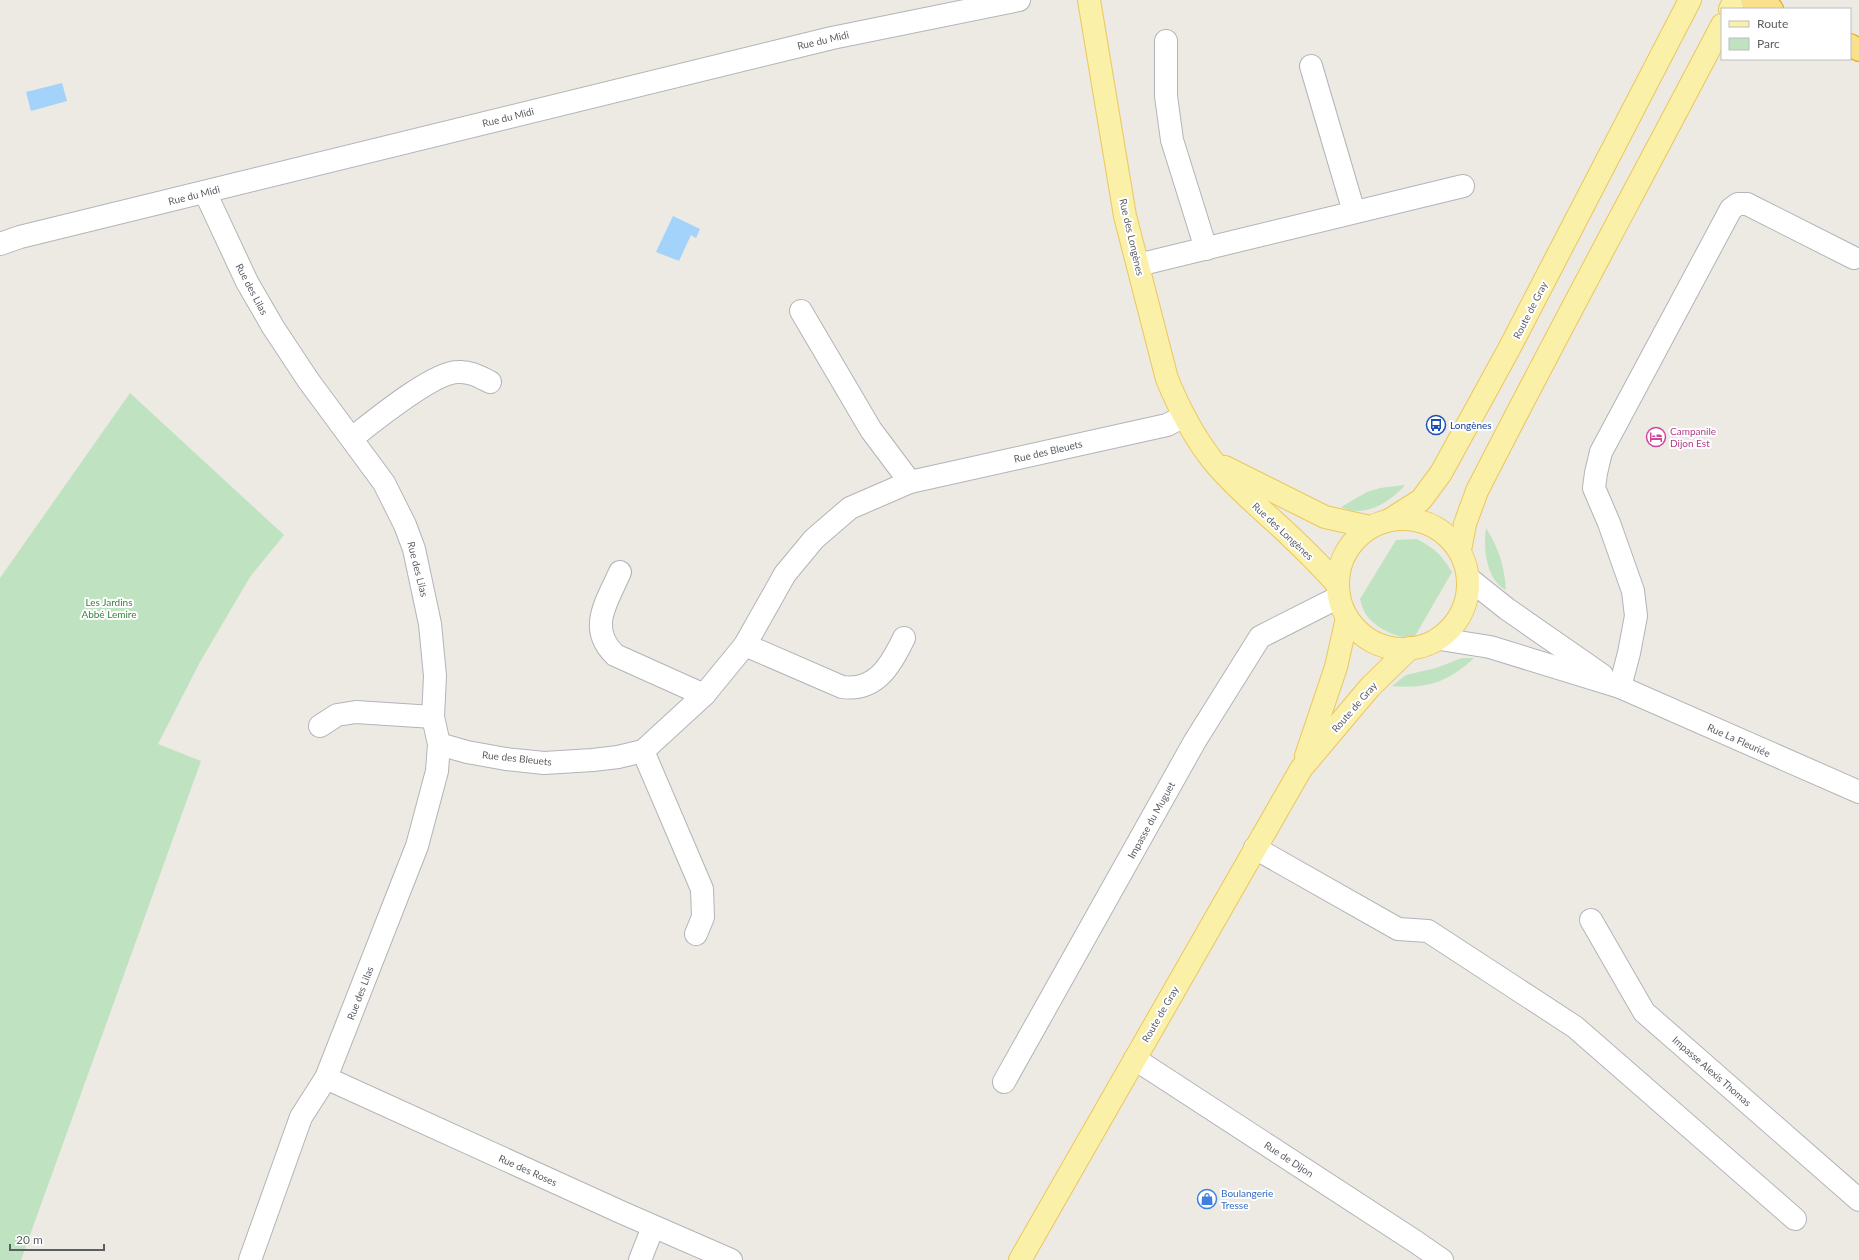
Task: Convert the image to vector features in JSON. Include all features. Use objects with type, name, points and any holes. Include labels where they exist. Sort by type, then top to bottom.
[{"type":"highway","points":[[1752,0],[1770,8]]},
{"type":"main road","name":"Rue des Longènes","points":[[1089,0],[1125,216],[1167,379],[1184,416],[1213,461],[1248,498],[1290,536],[1338,590]]},
{"type":"main road","name":"Route de Gray","points":[[1391,519],[1421,500],[1441,473],[1513,342],[1690,0]]},
{"type":"main road","points":[[1460,550],[1465,524],[1477,491],[1588,275],[1721,27]]},
{"type":"main road","name":"Rue des Longènes","points":[[1213,461],[1325,517],[1370,527]]},
{"type":"main road","points":[[1391,519],[1419,520],[1446,533],[1460,550],[1467,567],[1469,590],[1463,612],[1456,622],[1440,638],[1424,646],[1400,649],[1372,642],[1347,618],[1338,590],[1342,561],[1353,541],[1370,527],[1391,519]]},
{"type":"main road","name":"Route de Gray","points":[[1301,769],[1335,671],[1347,618]]},
{"type":"main road","name":"Route de Gray","points":[[1020,1260],[1301,769],[1362,696],[1410,648]]},
{"type":"street","name":"Rue du Midi","points":[[0,244],[20,237],[832,38],[1019,0]]},
{"type":"street","points":[[1166,41],[1166,96],[1172,140],[1206,249]]},
{"type":"street","points":[[1311,66],[1354,212]]},
{"type":"street","points":[[1138,265],[1463,186]]},
{"type":"street","name":"Rue des Lilas","points":[[205,192],[248,282],[273,327],[308,380],[384,482],[405,525],[414,549],[430,624],[435,676],[433,717],[440,744],[437,771],[417,846],[326,1078],[301,1117],[250,1260]]},
{"type":"street","points":[[1620,687],[1629,653],[1636,616],[1634,591],[1609,523],[1594,488],[1596,473],[1601,452],[1731,209],[1738,204],[1747,204],[1854,258]]},
{"type":"street","points":[[801,311],[871,430],[910,482]]},
{"type":"street","points":[[352,438],[425,385],[440,377],[457,372],[470,373],[490,382]]},
{"type":"street","name":"Rue des Bleuets","points":[[440,744],[467,752],[506,759],[544,763],[593,760],[643,751],[704,695],[745,645],[785,574],[814,539],[850,508],[910,482],[1167,425],[1184,416]]},
{"type":"street","points":[[620,572],[601,617],[601,634],[607,647],[615,655],[704,695]]},
{"type":"street","name":"Rue La Fleuriée","points":[[1468,578],[1512,613],[1620,687]]},
{"type":"street","name":"Impasse du Muguet","points":[[1004,1082],[1195,741],[1260,637],[1338,590]]},
{"type":"street","points":[[745,645],[842,687],[852,688],[866,685],[880,676],[893,660],[904,638]]},
{"type":"street","name":"Rue La Fleuriée","points":[[1440,638],[1490,647],[1620,687],[1859,792]]},
{"type":"street","points":[[320,726],[338,715],[356,712],[433,717]]},
{"type":"street","points":[[643,751],[702,889],[703,917],[696,934]]},
{"type":"street","points":[[1255,848],[1398,929],[1428,931],[1575,1027],[1796,1219]]},
{"type":"street","name":"Impasse Alexis Thomas","points":[[1591,920],[1644,1012],[1859,1200]]},
{"type":"street","name":"Rue de Dijon","points":[[1135,1059],[1442,1260]]},
{"type":"street","name":"Rue des Roses","points":[[326,1078],[653,1227],[732,1260]]},
{"type":"street","points":[[640,1260],[653,1227]]},
{"type":"green space","name":"Les Jardins Abbé Lemire","points":[[130,393],[284,535],[250,577],[200,662],[158,744],[201,761],[21,1260],[0,1260],[0,578]]},
{"type":"green space","points":[[1405,485],[1392,497],[1376,507],[1358,511],[1341,507],[1367,492],[1380,488]]},
{"type":"green space","points":[[1486,528],[1500,558],[1506,590],[1494,579],[1487,563],[1485,545]]},
{"type":"green space","points":[[1417,539],[1437,552],[1452,572],[1415,636],[1409,637],[1394,634],[1379,627],[1368,617],[1364,611],[1360,599],[1396,540]]},
{"type":"green space","points":[[1462,658],[1474,658],[1455,673],[1437,682],[1427,685],[1405,687],[1392,686],[1406,675],[1436,668]]},
{"type":"water","points":[[62,83],[67,101],[31,111],[26,92]]},
{"type":"water","points":[[673,216],[700,229],[696,238],[691,235],[679,261],[656,252]]},
{"type":"place","name":"Longènes","points":[[1436,425]]},
{"type":"place","name":"Campanile Dijon Est","points":[[1656,437]]},
{"type":"place","name":"Boulangerie Tresse","points":[[1207,1199]]}]
